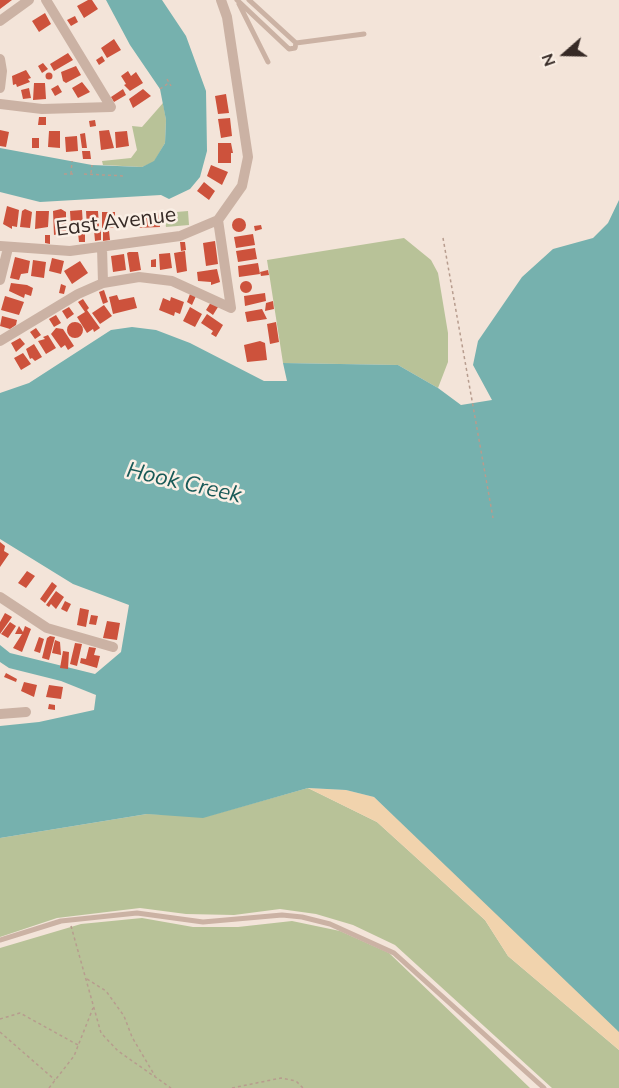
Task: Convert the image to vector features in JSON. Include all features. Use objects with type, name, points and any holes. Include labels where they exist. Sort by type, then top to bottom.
[{"type":"street","points":[[0,21],[29,0]]},
{"type":"street","points":[[0,104],[42,109],[111,107],[46,0]]},
{"type":"street","points":[[0,341],[78,294],[103,283],[139,277],[172,281],[231,308],[218,220],[242,186],[248,157],[227,17],[221,0]]},
{"type":"street","points":[[0,59],[2,75],[0,88]]},
{"type":"street","name":"East Avenue","points":[[4,247],[70,251],[102,247],[180,236],[218,220]]},
{"type":"street","points":[[0,280],[4,247]]},
{"type":"street","points":[[102,247],[103,283]]},
{"type":"street","points":[[0,597],[47,628],[113,647]]},
{"type":"street","points":[[0,714],[26,712]]},
{"type":"lane","points":[[237,0],[288,48],[294,49],[296,43]]},
{"type":"lane","points":[[237,0],[268,62]]},
{"type":"lane","points":[[249,0],[296,43],[364,34]]},
{"type":"lane","points":[[0,940],[70,921],[138,913],[203,922],[282,915],[330,924],[394,953],[544,1088]]},
{"type":"path","points":[[167,79],[171,86]]},
{"type":"path","points":[[160,89],[170,82]]},
{"type":"path","points":[[71,174],[72,161]]},
{"type":"path","points":[[91,174],[92,165]]},
{"type":"path","points":[[64,174],[75,174]]},
{"type":"path","points":[[84,174],[125,176]]},
{"type":"path","points":[[443,238],[493,518]]},
{"type":"path","points":[[70,921],[101,1033],[118,1051],[171,1088]]},
{"type":"path","points":[[86,978],[106,991],[124,1016],[132,1037],[155,1077]]},
{"type":"path","points":[[49,1088],[74,1056],[93,1008]]},
{"type":"path","points":[[0,1019],[20,1013],[78,1046]]},
{"type":"path","points":[[0,1032],[55,1080]]},
{"type":"path","points":[[232,1088],[281,1078],[296,1081],[303,1088]]},
{"type":"green space","points":[[163,103],[166,120],[165,143],[154,162],[142,167],[103,165],[102,161],[131,158],[137,150],[132,126],[142,127]]},
{"type":"green space","points":[[188,211],[189,225],[166,227],[164,213]]},
{"type":"green space","points":[[404,238],[431,260],[438,273],[448,333],[448,362],[438,388],[398,365],[283,363],[267,260]]},
{"type":"green space","points":[[308,788],[377,822],[485,920],[508,956],[619,1050],[619,1088],[552,1088],[395,945],[353,925],[316,914],[280,909],[234,915],[186,914],[140,908],[57,918],[0,937],[0,838],[147,814],[208,816]]},
{"type":"green space","points":[[142,918],[193,927],[238,927],[292,921],[340,931],[389,953],[530,1088],[0,1088],[0,948],[81,924]]},
{"type":"sand","points":[[308,788],[346,790],[374,797],[619,1028],[619,1050],[508,956],[485,920],[377,822]]},
{"type":"water","points":[[106,0],[162,0],[186,36],[206,91],[207,151],[200,177],[190,189],[169,199],[161,195],[40,202],[0,192],[0,148],[92,165],[142,167],[154,161],[165,143],[166,120],[160,89],[130,45]]},
{"type":"water","name":"Hook Creek","points":[[619,200],[619,1032],[374,797],[346,790],[308,788],[203,818],[147,814],[0,838],[0,726],[39,722],[94,710],[96,695],[61,681],[9,668],[0,662],[0,645],[10,653],[95,674],[121,652],[129,605],[73,584],[0,539],[0,393],[29,383],[111,330],[132,327],[156,330],[190,343],[264,381],[287,381],[283,363],[398,365],[438,388],[461,405],[492,400],[473,365],[478,341],[522,277],[553,249],[593,238],[608,223]]},
{"type":"building","points":[[0,0],[12,0],[0,9]]},
{"type":"building","points":[[92,0],[98,9],[84,18],[77,6]]},
{"type":"building","points":[[45,13],[51,24],[39,32],[32,21]]},
{"type":"building","points":[[75,16],[78,22],[71,26],[67,20]]},
{"type":"building","points":[[114,39],[121,50],[107,58],[101,48]]},
{"type":"building","points":[[68,53],[73,60],[54,71],[50,64]]},
{"type":"building","points":[[102,56],[105,61],[99,65],[96,60]]},
{"type":"building","points":[[43,63],[48,69],[42,73],[38,66]]},
{"type":"building","points":[[76,66],[81,75],[66,83],[63,81],[61,72]]},
{"type":"building","points":[[26,70],[31,78],[28,79],[30,82],[17,87],[16,84],[13,85],[12,76]]},
{"type":"building","points":[[128,71],[131,76],[136,72],[143,83],[130,91],[124,85],[126,84],[121,76]]},
{"type":"building","points":[[49,72],[53,76],[49,80],[45,76]]},
{"type":"building","points":[[82,82],[90,92],[78,98],[72,88]]},
{"type":"building","points":[[34,83],[45,83],[46,99],[33,100]]},
{"type":"building","points":[[58,85],[62,92],[55,96],[51,89]]},
{"type":"building","points":[[29,88],[31,98],[23,99],[21,90]]},
{"type":"building","points":[[123,89],[126,95],[114,102],[111,97]]},
{"type":"building","points":[[143,89],[151,96],[133,108],[129,99]]},
{"type":"building","points":[[226,94],[229,113],[218,114],[215,96]]},
{"type":"building","points":[[39,117],[46,117],[46,125],[38,125]]},
{"type":"building","points":[[230,118],[232,136],[221,138],[218,119]]},
{"type":"building","points":[[95,120],[96,126],[90,127],[89,121]]},
{"type":"building","points":[[0,130],[9,132],[6,147],[0,146]]},
{"type":"building","points":[[109,130],[114,148],[101,150],[99,131]]},
{"type":"building","points":[[49,131],[60,131],[60,148],[48,147]]},
{"type":"building","points":[[127,131],[129,146],[116,148],[115,132]]},
{"type":"building","points":[[85,133],[87,148],[82,148],[80,134]]},
{"type":"building","points":[[77,136],[78,151],[66,152],[65,137]]},
{"type":"building","points":[[32,138],[39,138],[39,148],[32,148]]},
{"type":"building","points":[[218,143],[231,143],[233,153],[231,153],[231,163],[218,163]]},
{"type":"building","points":[[82,151],[90,151],[91,159],[83,159]]},
{"type":"building","points":[[211,165],[228,172],[222,185],[207,176]]},
{"type":"building","points":[[204,182],[215,191],[209,200],[197,191]]},
{"type":"building","points":[[7,206],[19,210],[17,227],[12,226],[12,229],[3,224]]},
{"type":"building","points":[[25,209],[32,212],[30,228],[20,227],[22,211]]},
{"type":"building","points":[[61,209],[66,212],[66,232],[54,235],[53,211]]},
{"type":"building","points":[[82,210],[83,226],[71,227],[70,211]]},
{"type":"building","points":[[36,211],[49,211],[48,227],[35,229]]},
{"type":"building","points":[[86,211],[98,211],[99,227],[87,227]]},
{"type":"building","points":[[102,212],[115,212],[113,228],[102,228]]},
{"type":"building","points":[[158,212],[160,227],[135,228],[134,216]]},
{"type":"building","points":[[236,218],[242,218],[246,225],[242,232],[236,232],[232,228],[232,222]]},
{"type":"building","points":[[261,225],[262,229],[255,231],[254,226]]},
{"type":"building","points":[[94,230],[101,230],[101,240],[95,241]]},
{"type":"building","points":[[103,231],[109,231],[110,240],[103,241]]},
{"type":"building","points":[[78,233],[85,233],[85,242],[79,242]]},
{"type":"building","points":[[253,234],[255,245],[236,248],[234,237]]},
{"type":"building","points":[[45,235],[50,235],[50,244],[45,243]]},
{"type":"building","points":[[215,241],[218,264],[206,266],[203,243]]},
{"type":"building","points":[[180,242],[185,242],[186,250],[181,251]]},
{"type":"building","points":[[255,248],[257,259],[238,262],[236,251]]},
{"type":"building","points":[[185,251],[187,271],[177,273],[174,253]]},
{"type":"building","points":[[138,252],[141,270],[130,272],[127,253]]},
{"type":"building","points":[[170,253],[172,268],[160,270],[159,254]]},
{"type":"building","points":[[124,254],[126,270],[113,272],[111,256]]},
{"type":"building","points":[[15,257],[30,261],[28,273],[21,274],[19,280],[10,278]]},
{"type":"building","points":[[52,258],[64,261],[61,274],[49,271]]},
{"type":"building","points":[[156,259],[156,267],[151,267],[151,260]]},
{"type":"building","points":[[33,260],[46,262],[44,278],[31,276]]},
{"type":"building","points":[[80,261],[88,273],[72,284],[64,271]]},
{"type":"building","points":[[258,263],[260,274],[239,277],[238,266]]},
{"type":"building","points":[[217,269],[220,282],[211,285],[211,282],[198,281],[197,272]]},
{"type":"building","points":[[268,270],[269,275],[261,276],[260,272]]},
{"type":"building","points":[[246,281],[252,287],[246,293],[240,287]]},
{"type":"building","points":[[11,283],[33,288],[31,296],[25,294],[24,298],[9,291]]},
{"type":"building","points":[[61,284],[66,286],[64,294],[59,293]]},
{"type":"building","points":[[104,290],[108,302],[103,304],[99,292]]},
{"type":"building","points":[[265,293],[266,301],[245,306],[244,296]]},
{"type":"building","points":[[190,294],[196,296],[192,305],[187,302]]},
{"type":"building","points":[[117,295],[119,300],[134,297],[137,308],[113,314],[109,297]]},
{"type":"building","points":[[5,296],[24,302],[19,315],[1,310]]},
{"type":"building","points":[[171,297],[184,302],[180,314],[175,312],[174,316],[159,310],[163,298],[170,301]]},
{"type":"building","points":[[83,299],[89,308],[87,310],[100,328],[94,332],[93,329],[87,333],[77,317],[85,312],[78,302]]},
{"type":"building","points":[[273,301],[274,309],[265,311],[266,303]]},
{"type":"building","points":[[211,302],[218,307],[213,315],[206,310]]},
{"type":"building","points":[[104,305],[112,316],[100,324],[92,313]]},
{"type":"building","points":[[69,307],[74,314],[67,319],[62,311]]},
{"type":"building","points":[[190,307],[202,314],[195,327],[183,321]]},
{"type":"building","points":[[262,309],[267,319],[247,322],[245,312]]},
{"type":"building","points":[[207,314],[223,325],[216,337],[211,334],[213,331],[201,323]]},
{"type":"building","points":[[56,315],[61,323],[54,327],[49,319]]},
{"type":"building","points":[[2,316],[17,320],[16,325],[10,329],[0,326]]},
{"type":"building","points":[[75,322],[83,330],[75,338],[67,330]]},
{"type":"building","points":[[276,322],[279,342],[270,344],[267,324]]},
{"type":"building","points":[[36,328],[41,335],[35,339],[30,332]]},
{"type":"building","points":[[56,328],[63,329],[74,346],[68,350],[65,345],[61,348],[51,334]]},
{"type":"building","points":[[48,335],[56,348],[46,354],[38,341],[45,339],[43,337]]},
{"type":"building","points":[[20,338],[25,344],[16,352],[11,343]]},
{"type":"building","points":[[260,341],[265,343],[267,360],[247,362],[244,345]]},
{"type":"building","points":[[34,344],[42,357],[35,361],[30,359],[26,349]]},
{"type":"building","points":[[23,353],[31,364],[21,370],[14,358]]},
{"type":"building","points":[[0,542],[5,546],[4,551],[9,554],[0,567]]},
{"type":"building","points":[[27,571],[35,576],[26,588],[18,583]]},
{"type":"building","points":[[52,582],[57,586],[45,603],[40,599]]},
{"type":"building","points":[[56,591],[64,597],[56,609],[51,604],[49,607],[46,605]]},
{"type":"building","points":[[65,601],[71,604],[67,612],[61,609]]},
{"type":"building","points":[[80,608],[89,610],[86,627],[77,625]]},
{"type":"building","points":[[5,613],[12,617],[0,634],[0,622]]},
{"type":"building","points":[[91,615],[98,616],[96,625],[89,624]]},
{"type":"building","points":[[107,621],[120,623],[117,640],[103,638]]},
{"type":"building","points":[[10,622],[16,626],[8,638],[1,634]]},
{"type":"building","points":[[19,626],[23,632],[25,626],[31,629],[22,652],[13,648],[22,634],[15,634]]},
{"type":"building","points":[[39,637],[44,639],[40,653],[34,651]]},
{"type":"building","points":[[55,637],[49,660],[42,658],[47,638]]},
{"type":"building","points":[[55,640],[60,642],[61,655],[52,653]]},
{"type":"building","points":[[75,643],[82,644],[77,666],[70,664]]},
{"type":"building","points":[[89,647],[96,648],[94,655],[100,656],[97,668],[80,663],[81,658],[86,659]]},
{"type":"building","points":[[63,651],[69,652],[68,669],[60,668]]},
{"type":"building","points":[[6,673],[17,679],[16,682],[4,677]]},
{"type":"building","points":[[24,682],[37,685],[34,697],[21,691]]},
{"type":"building","points":[[49,685],[63,687],[61,699],[46,697]]},
{"type":"building","points":[[49,704],[55,705],[55,710],[48,709]]}]
